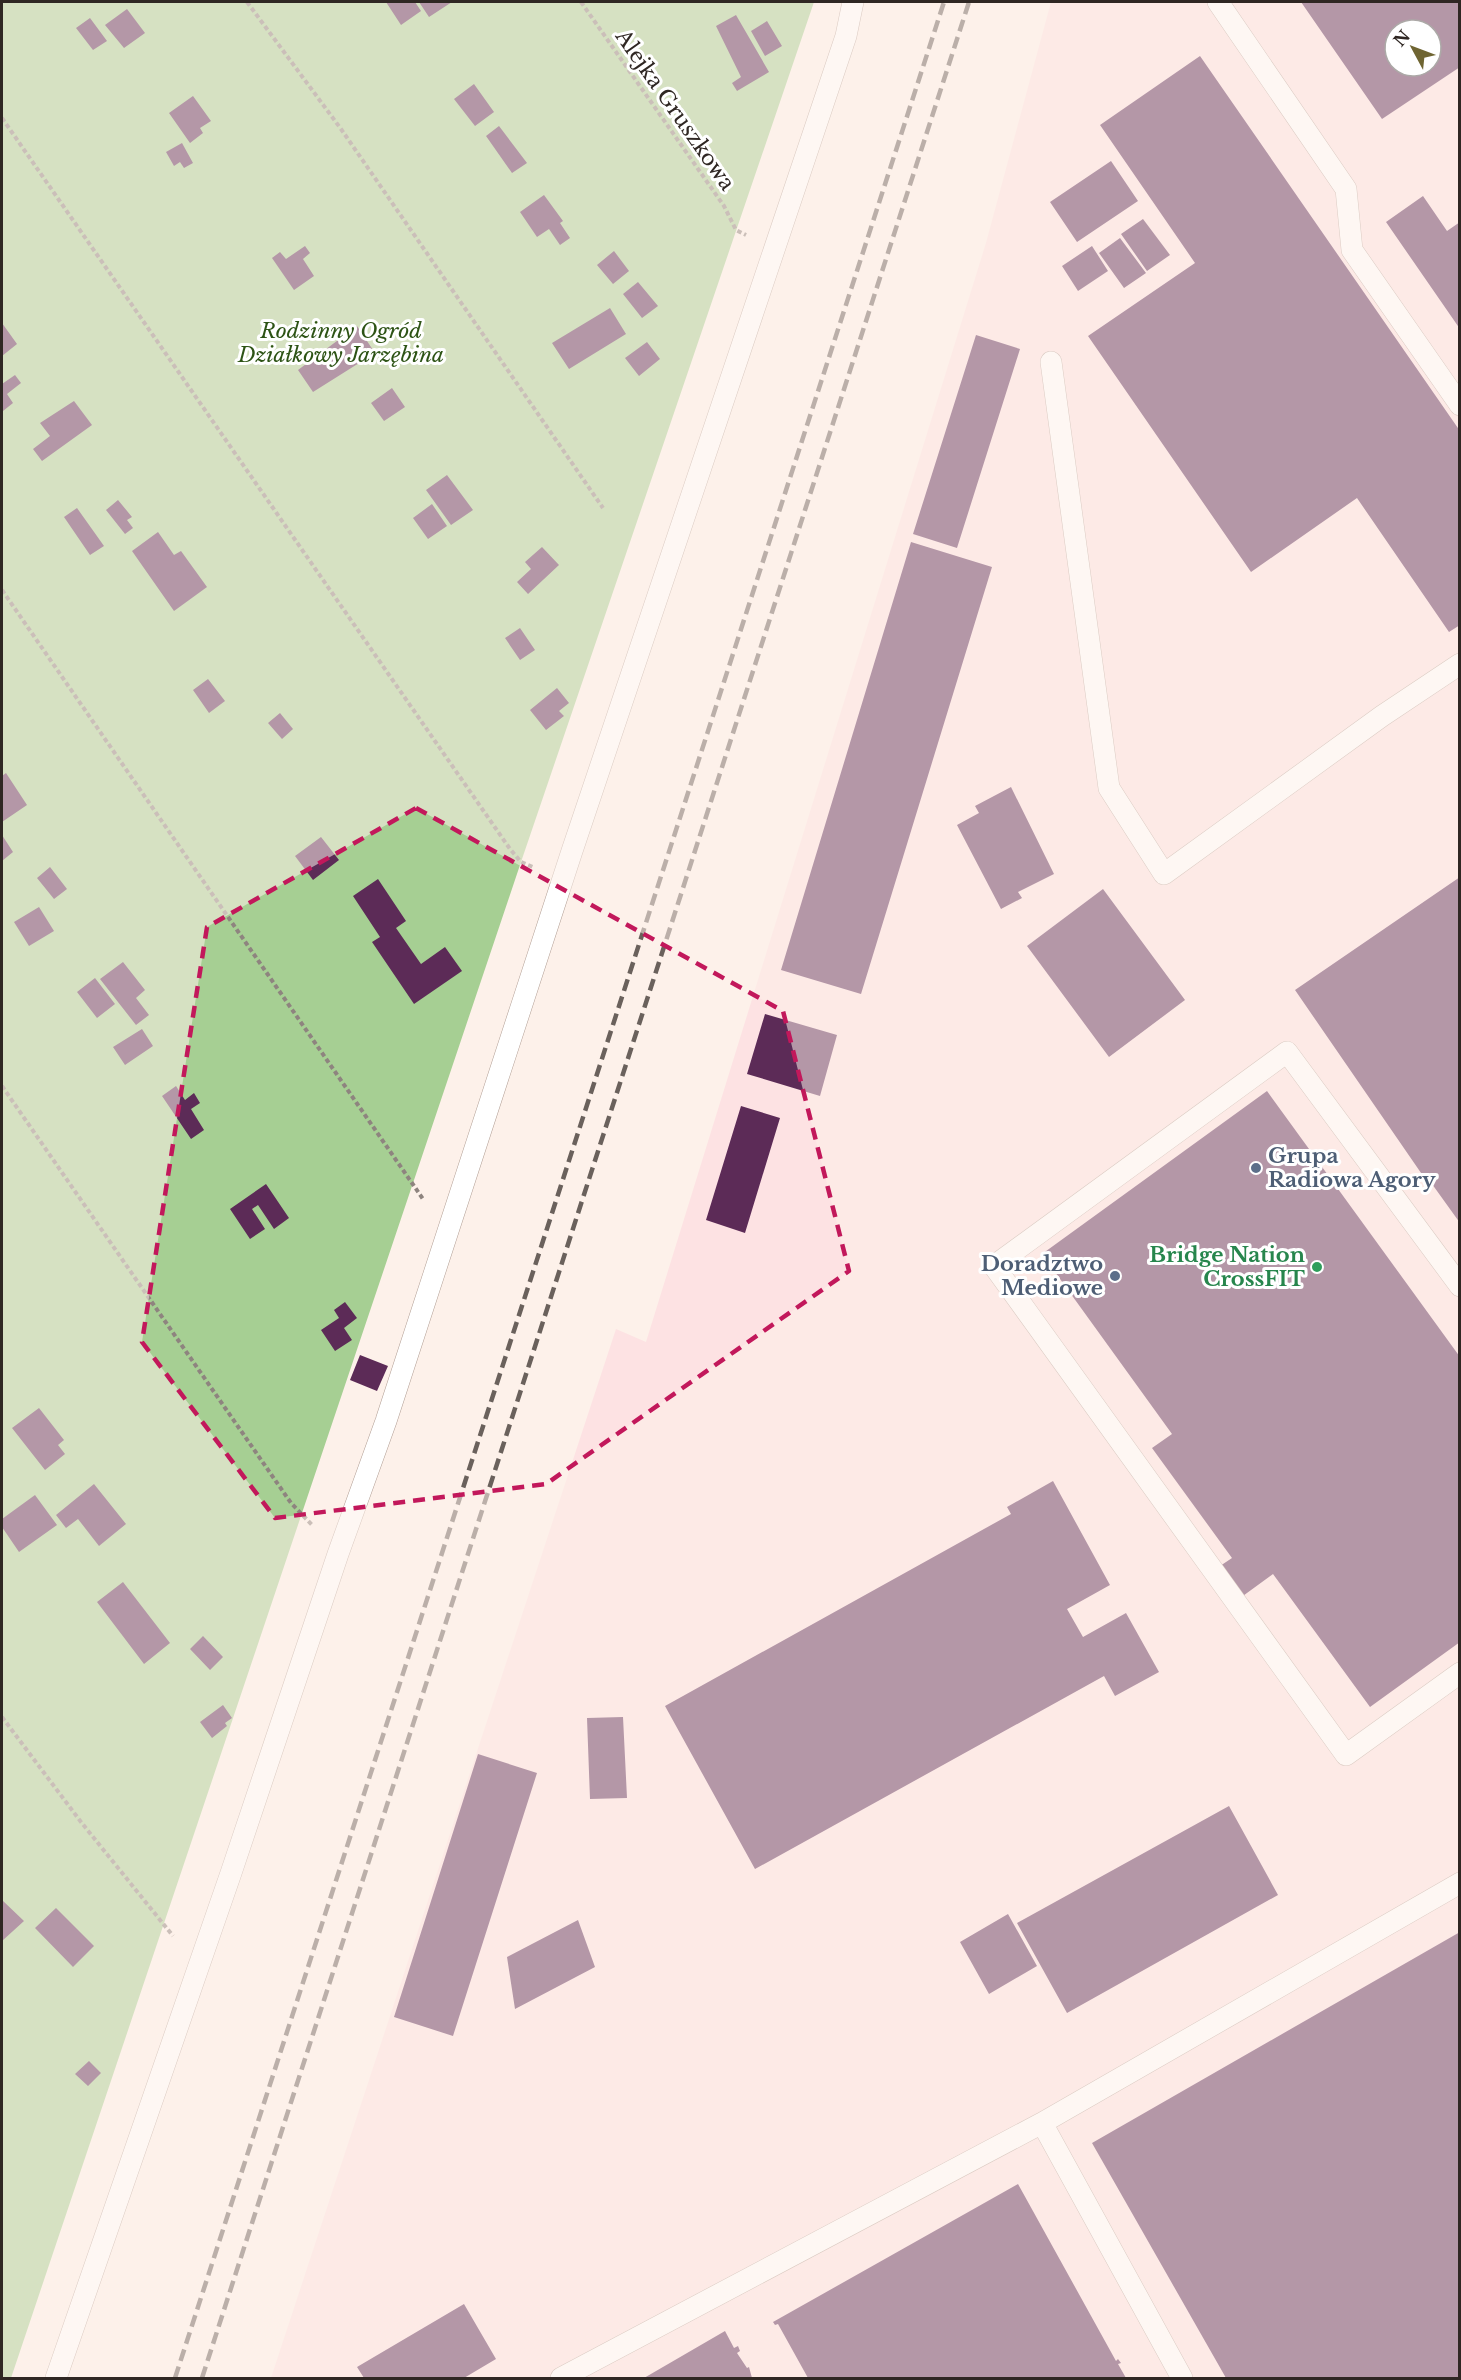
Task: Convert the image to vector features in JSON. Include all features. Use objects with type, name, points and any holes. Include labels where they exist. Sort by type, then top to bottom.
[{"type":"lane","points":[[56,2379],[231,1873],[338,1554],[386,1421],[572,851],[846,36],[853,2]]},
{"type":"lane","points":[[1218,2],[1346,189],[1352,250],[1460,405]]},
{"type":"lane","points":[[1051,362],[1109,788],[1164,874],[1382,716],[1460,664]]},
{"type":"lane","points":[[1460,1286],[1287,1052],[994,1266],[1346,1755],[1460,1673]]},
{"type":"lane","points":[[561,2379],[1042,2123],[1460,1883]]},
{"type":"lane","points":[[1042,2123],[1182,2379]]},
{"type":"path","points":[[247,2],[348,139],[603,508]]},
{"type":"path","name":"Alejka Gruszkowa","points":[[581,2],[724,206]]},
{"type":"path","points":[[2,118],[510,849]]},
{"type":"path","points":[[2,590],[404,1171]]},
{"type":"path","points":[[2,1086],[291,1503]]},
{"type":"path","points":[[2,1717],[157,1919]]},
{"type":"highlighted area","points":[[416,808],[783,1011],[849,1271],[546,1484],[275,1518],[142,1342],[207,927]]},
{"type":"shaded area","points":[[1051,2],[1459,2],[1459,2378],[271,2378],[616,1329],[646,1342],[986,243]]},
{"type":"green space","name":"Rodzinny Ogród Działkowy Jarzębina","points":[[2,2],[814,2],[521,862],[11,2378],[2,2378]]},
{"type":"building","points":[[386,2],[415,2],[421,11],[401,25]]},
{"type":"building","points":[[419,2],[452,2],[429,17]]},
{"type":"building","points":[[1301,2],[1460,2],[1460,67],[1382,119]]},
{"type":"building","points":[[127,9],[145,33],[124,48],[105,25]]},
{"type":"building","points":[[736,15],[769,72],[737,91],[732,83],[741,77],[716,26]]},
{"type":"building","points":[[90,18],[107,41],[93,50],[76,28]]},
{"type":"building","points":[[767,21],[782,46],[765,56],[751,31]]},
{"type":"building","points":[[1200,56],[1460,431],[1460,625],[1449,632],[1357,498],[1251,572],[1088,336],[1195,263],[1100,125]]},
{"type":"building","points":[[474,84],[494,112],[475,126],[454,99]]},
{"type":"building","points":[[193,96],[211,121],[200,128],[203,133],[190,143],[169,113]]},
{"type":"building","points":[[499,126],[527,163],[512,173],[486,136]]},
{"type":"building","points":[[182,143],[193,163],[184,168],[180,162],[174,166],[166,152]]},
{"type":"building","points":[[1111,161],[1138,201],[1077,242],[1050,202]]},
{"type":"building","points":[[544,195],[563,221],[560,223],[570,238],[560,245],[549,229],[537,237],[520,212]]},
{"type":"building","points":[[1423,196],[1447,231],[1460,222],[1460,329],[1386,222]]},
{"type":"building","points":[[1143,219],[1170,255],[1147,271],[1121,234]]},
{"type":"building","points":[[1120,238],[1146,273],[1124,288],[1099,253]]},
{"type":"building","points":[[305,246],[310,253],[303,259],[314,276],[294,290],[272,258],[280,252],[286,259]]},
{"type":"building","points":[[1092,246],[1108,271],[1078,291],[1062,266]]},
{"type":"building","points":[[614,251],[629,271],[613,284],[597,265]]},
{"type":"building","points":[[638,282],[658,306],[642,318],[623,294]]},
{"type":"building","points":[[610,308],[626,334],[569,369],[552,343]]},
{"type":"building","points":[[2,323],[17,344],[2,356]]},
{"type":"building","points":[[357,326],[375,353],[313,392],[298,370]]},
{"type":"building","points":[[976,335],[1020,349],[957,548],[913,534]]},
{"type":"building","points":[[647,342],[660,359],[639,376],[625,358]]},
{"type":"building","points":[[15,375],[21,383],[7,394],[13,403],[3,411],[2,384]]},
{"type":"building","points":[[392,388],[405,407],[384,421],[371,403]]},
{"type":"building","points":[[74,401],[92,425],[42,461],[33,449],[50,436],[40,423]]},
{"type":"building","points":[[447,475],[473,510],[451,525],[426,490]]},
{"type":"building","points":[[118,500],[132,517],[127,520],[133,528],[125,534],[106,510]]},
{"type":"building","points":[[432,504],[447,526],[428,539],[413,518]]},
{"type":"building","points":[[77,508],[104,546],[90,555],[64,517]]},
{"type":"building","points":[[158,532],[174,555],[181,551],[207,587],[174,611],[132,551]]},
{"type":"building","points":[[911,542],[992,567],[861,994],[781,970]]},
{"type":"building","points":[[542,547],[559,565],[528,594],[517,582],[531,569],[525,562]]},
{"type":"building","points":[[520,628],[535,650],[520,660],[505,638]]},
{"type":"building","points":[[208,679],[225,701],[209,713],[193,690]]},
{"type":"building","points":[[557,688],[569,703],[559,711],[564,716],[546,730],[530,710]]},
{"type":"building","points":[[280,713],[293,729],[282,739],[268,723]]},
{"type":"building","points":[[6,773],[27,805],[2,822],[2,776]]},
{"type":"building","points":[[1011,787],[1054,874],[1018,892],[1022,898],[1001,909],[957,825],[979,813],[975,806]]},
{"type":"building","points":[[2,835],[13,852],[2,861]]},
{"type":"building","points":[[321,837],[339,860],[313,880],[295,856]]},
{"type":"building","points":[[50,867],[67,889],[54,899],[37,878]]},
{"type":"building","points":[[1460,877],[1460,1223],[1432,1184],[1430,1186],[1295,990]]},
{"type":"building","points":[[378,879],[406,921],[396,928],[421,964],[445,947],[462,971],[414,1004],[372,942],[380,937],[353,896]]},
{"type":"building","points":[[1103,889],[1185,1000],[1109,1057],[1027,946]]},
{"type":"building","points":[[39,907],[54,931],[29,946],[14,922]]},
{"type":"building","points":[[123,962],[145,990],[136,998],[149,1015],[136,1025],[100,979]]},
{"type":"building","points":[[95,978],[115,1004],[97,1018],[77,992]]},
{"type":"building","points":[[765,1014],[837,1035],[820,1096],[747,1074]]},
{"type":"building","points":[[142,1029],[153,1046],[125,1065],[113,1047]]},
{"type":"building","points":[[176,1086],[185,1100],[194,1093],[200,1103],[191,1109],[204,1130],[191,1139],[162,1096]]},
{"type":"building","points":[[1267,1091],[1460,1357],[1460,1642],[1370,1707],[1273,1574],[1236,1601],[1214,1570],[1232,1558],[1152,1448],[1172,1434],[1042,1254]]},
{"type":"building","points":[[741,1106],[780,1118],[745,1233],[706,1220]]},
{"type":"building","points":[[266,1184],[289,1218],[274,1229],[258,1205],[252,1209],[265,1229],[250,1239],[230,1209]]},
{"type":"building","points":[[345,1302],[357,1318],[344,1328],[352,1340],[335,1351],[321,1330],[339,1318],[334,1310]]},
{"type":"building","points":[[360,1355],[388,1366],[377,1391],[350,1380]]},
{"type":"building","points":[[39,1408],[64,1440],[58,1445],[65,1454],[45,1470],[12,1428]]},
{"type":"building","points":[[1053,1481],[1110,1585],[1067,1609],[1083,1637],[1126,1613],[1159,1672],[1115,1696],[1104,1676],[755,1869],[665,1706],[1011,1514],[1007,1507]]},
{"type":"building","points":[[94,1484],[126,1524],[99,1546],[78,1519],[66,1528],[56,1515]]},
{"type":"building","points":[[35,1495],[57,1525],[19,1552],[2,1527],[2,1519]]},
{"type":"building","points":[[123,1582],[170,1643],[144,1664],[97,1602]]},
{"type":"building","points":[[203,1636],[223,1657],[210,1670],[190,1649]]},
{"type":"building","points":[[223,1705],[232,1718],[225,1723],[227,1726],[212,1738],[200,1722]]},
{"type":"building","points":[[623,1717],[627,1798],[590,1799],[587,1718]]},
{"type":"building","points":[[478,1754],[537,1773],[453,2036],[394,2017]]},
{"type":"building","points":[[1229,1806],[1278,1895],[1067,2013],[1017,1923]]},
{"type":"building","points":[[2,1900],[24,1921],[2,1941]]},
{"type":"building","points":[[56,1908],[94,1946],[73,1967],[35,1928]]},
{"type":"building","points":[[1008,1914],[1037,1966],[989,1994],[960,1942]]},
{"type":"building","points":[[578,1920],[595,1967],[515,2009],[507,1957]]},
{"type":"building","points":[[1460,1932],[1460,2378],[1226,2378],[1092,2143]]},
{"type":"building","points":[[89,2061],[101,2073],[88,2086],[75,2074]]},
{"type":"building","points":[[1018,2184],[1116,2361],[1118,2359],[1121,2363],[1118,2364],[1126,2378],[808,2378],[778,2324],[775,2325],[773,2322]]},
{"type":"building","points":[[464,2304],[496,2359],[464,2378],[364,2378],[357,2367]]},
{"type":"building","points":[[725,2331],[734,2348],[738,2346],[740,2351],[737,2353],[747,2368],[749,2367],[752,2378],[644,2378]]},
{"type":"railway","points":[[175,2378],[944,2]]},
{"type":"railway","points":[[202,2378],[969,2]]},
{"type":"place","name":"Grupa Radiowa Agory","points":[[1256,1168]]},
{"type":"place","name":"Bridge Nation CrossFIT","points":[[1317,1267]]},
{"type":"place","name":"Doradztwo Mediowe","points":[[1115,1276]]}]
